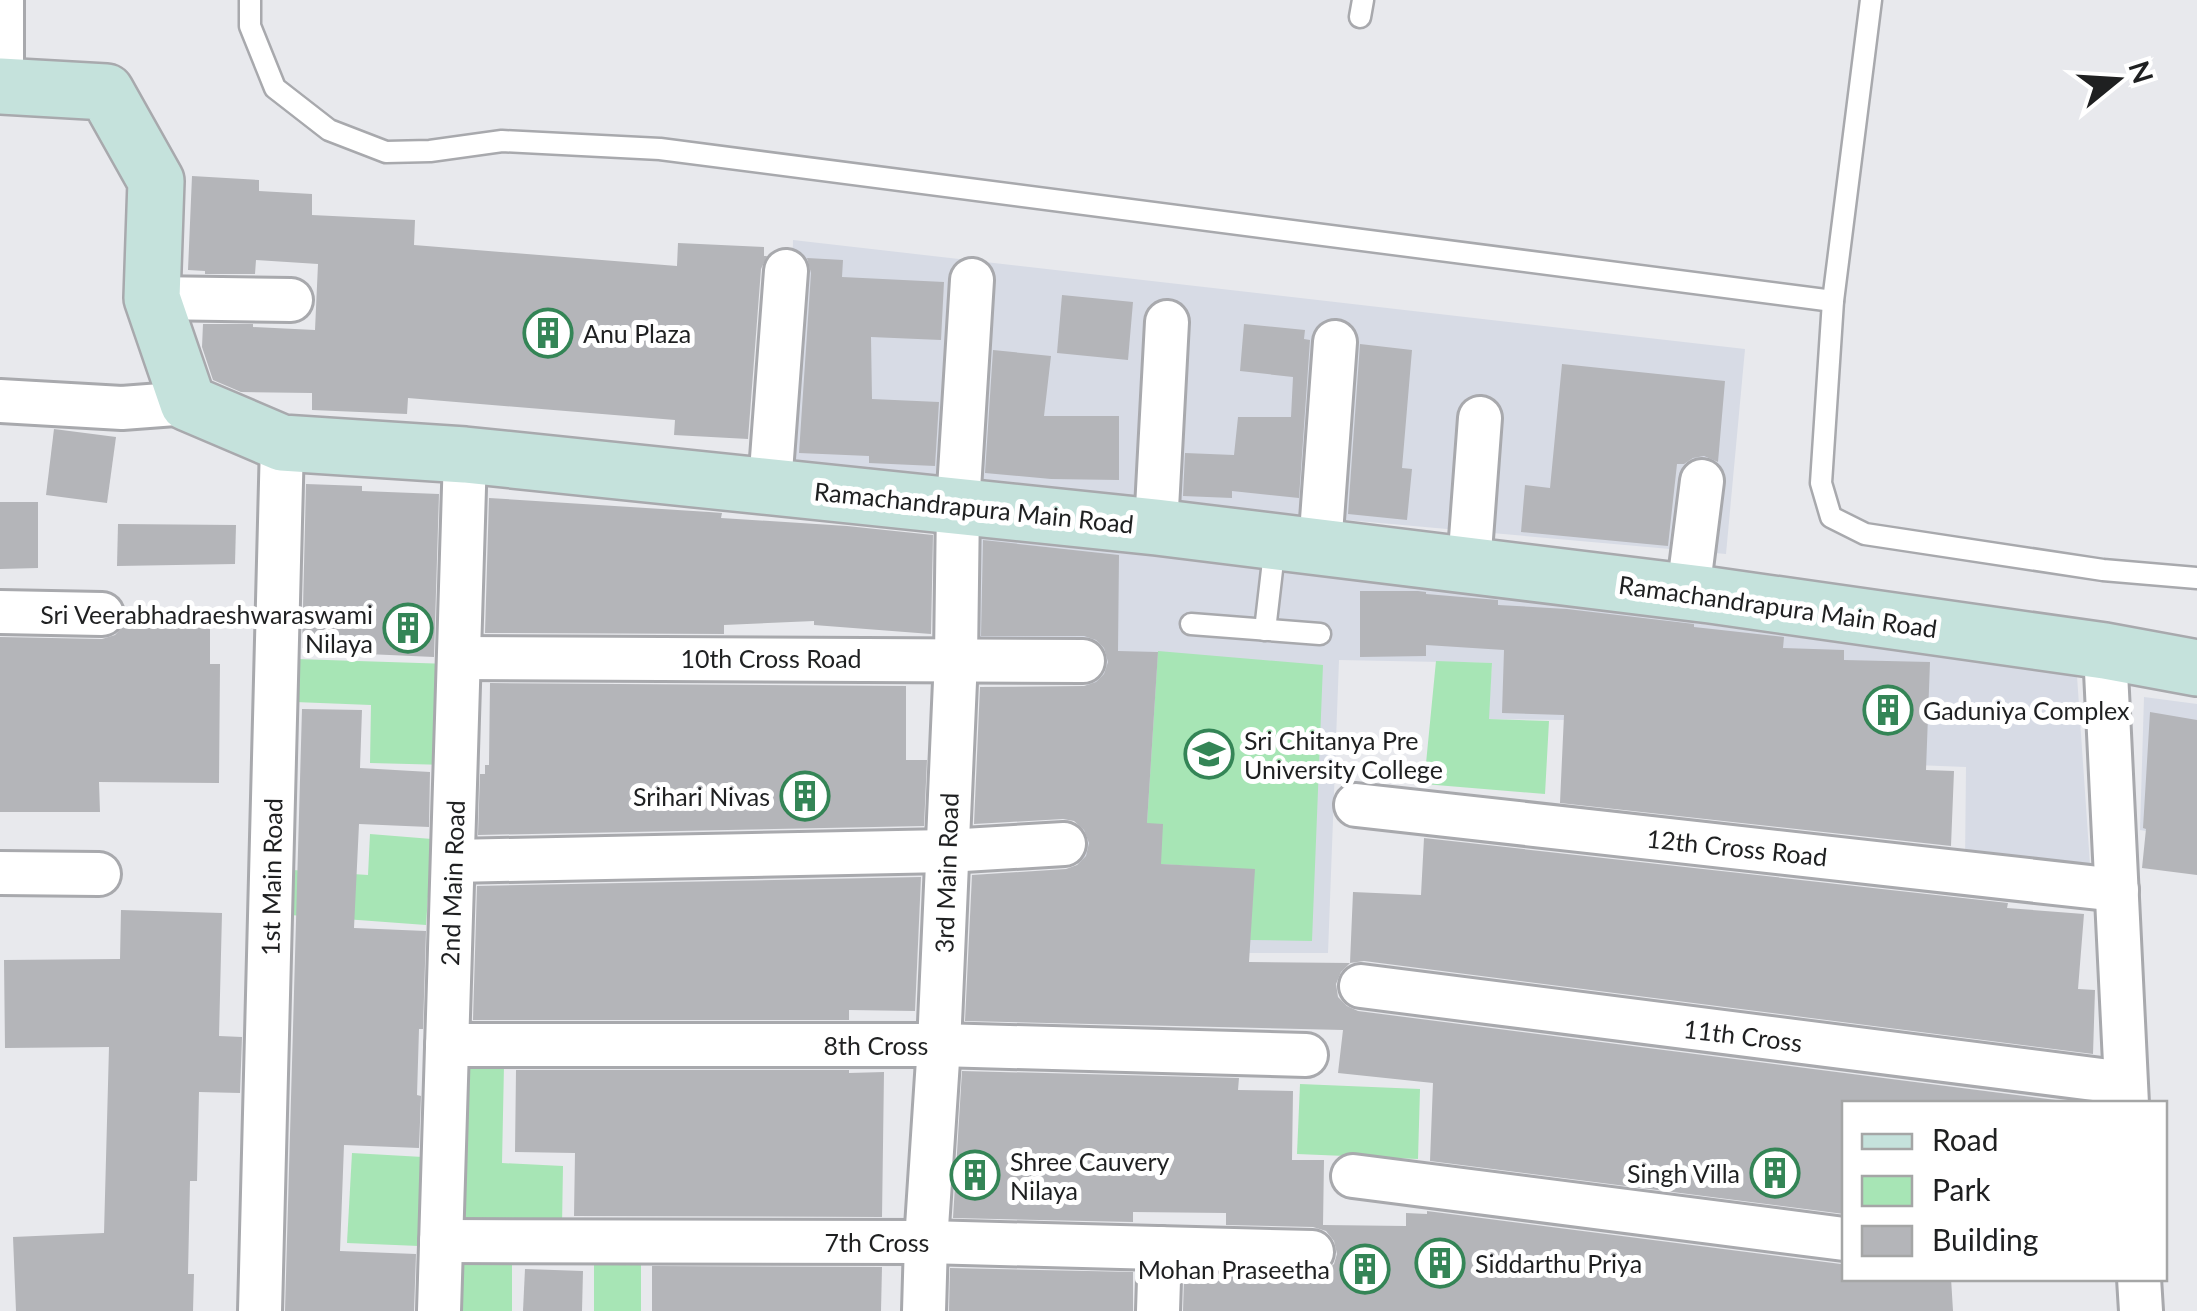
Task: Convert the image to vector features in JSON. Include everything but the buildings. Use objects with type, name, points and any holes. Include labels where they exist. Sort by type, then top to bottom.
[{"type":"street","points":[[0,401],[122,408],[188,403],[152,298],[156,181],[106,92],[1,86],[2,0]]},
{"type":"street","points":[[770,485],[786,272]]},
{"type":"street","name":"3rd Main Road","points":[[924,1311],[956,659],[958,505],[972,280]]},
{"type":"street","points":[[152,298],[291,300]]},
{"type":"street","points":[[1156,527],[1167,322]]},
{"type":"street","points":[[1298,544],[1335,342]]},
{"type":"street","name":"Ramachandrapura Main Road","points":[[188,403],[282,443],[465,455],[1156,527],[1688,592],[2106,651],[2197,668]]},
{"type":"street","points":[[1469,566],[1480,418]]},
{"type":"street","name":"1st Main Road","points":[[260,1311],[282,443]]},
{"type":"street","name":"2nd Main Road","points":[[439,1311],[465,455]]},
{"type":"street","points":[[1688,592],[1702,481]]},
{"type":"street","points":[[0,612],[102,614]]},
{"type":"street","points":[[2106,651],[2126,1093]]},
{"type":"street","name":"10th Cross Road","points":[[459,658],[1083,661]]},
{"type":"street","name":"12th Cross Road","points":[[1356,805],[2117,890]]},
{"type":"street","points":[[452,861],[946,851],[1064,844]]},
{"type":"street","points":[[0,873],[99,874]]},
{"type":"street","name":"11th Cross","points":[[1360,986],[2126,1093]]},
{"type":"street","name":"8th Cross","points":[[447,1046],[939,1045],[1306,1055]]},
{"type":"street","points":[[1354,1176],[1842,1239]]},
{"type":"street","name":"7th Cross","points":[[441,1241],[926,1242],[1312,1252]]},
{"type":"street","points":[[1158,1311],[1160,1248]]},
{"type":"street","points":[[2139,1281],[2141,1311]]},
{"type":"lane","points":[[250,0],[250,26],[275,88],[329,130],[386,152],[430,151],[502,141],[660,150],[1833,301]]},
{"type":"lane","points":[[1871,0],[1833,301],[1821,483],[1830,517],[1866,534],[2103,570],[2197,578]]},
{"type":"lane","points":[[1265,630],[1298,544]]},
{"type":"lane","points":[[1191,624],[1320,634]]},
{"type":"shaded area","points":[[793,240],[1745,349],[1726,554],[788,470]]},
{"type":"shaded area","points":[[972,533],[1342,574],[2077,676],[2091,879],[1965,862],[1966,767],[1840,762],[1564,720],[1488,719],[1492,663],[1339,660],[1328,953],[1074,953],[1088,655],[965,653]]},
{"type":"shaded area","points":[[2144,697],[2197,704],[2197,840],[2140,830]]},
{"type":"green space","points":[[1158,651],[1323,665],[1312,941],[1250,940],[1254,870],[1161,864],[1147,823]]},
{"type":"green space","points":[[296,659],[450,664],[448,765],[370,763],[371,705],[295,702]]},
{"type":"green space","points":[[1436,661],[1492,663],[1489,719],[1549,721],[1545,794],[1424,784]]},
{"type":"green space","points":[[370,834],[432,839],[426,925],[290,915],[293,870],[368,875]]},
{"type":"green space","points":[[458,1064],[504,1065],[502,1163],[563,1166],[562,1226],[455,1223]]},
{"type":"green space","points":[[1300,1084],[1420,1089],[1418,1159],[1297,1154]]},
{"type":"green space","points":[[352,1153],[423,1157],[419,1246],[347,1243]]},
{"type":"green space","points":[[447,1257],[512,1257],[512,1311],[447,1311]]},
{"type":"green space","points":[[594,1259],[641,1260],[641,1311],[594,1311]]},
{"type":"place","name":"Anu Plaza","points":[[548,333]]},
{"type":"place","name":"Sri Veerabhadraeshwaraswami Nilaya","points":[[408,628]]},
{"type":"place","name":"Gaduniya Complex","points":[[1888,710]]},
{"type":"place","name":"Sri Chitanya Pre University College","points":[[1209,754]]},
{"type":"place","name":"Srihari Nivas","points":[[805,796]]},
{"type":"place","name":"Singh Villa","points":[[1775,1173]]},
{"type":"place","name":"Shree Cauvery Nilaya","points":[[975,1175]]},
{"type":"place","name":"Siddarthu Priya","points":[[1440,1263]]},
{"type":"place","name":"Mohan Praseetha","points":[[1365,1269]]}]
